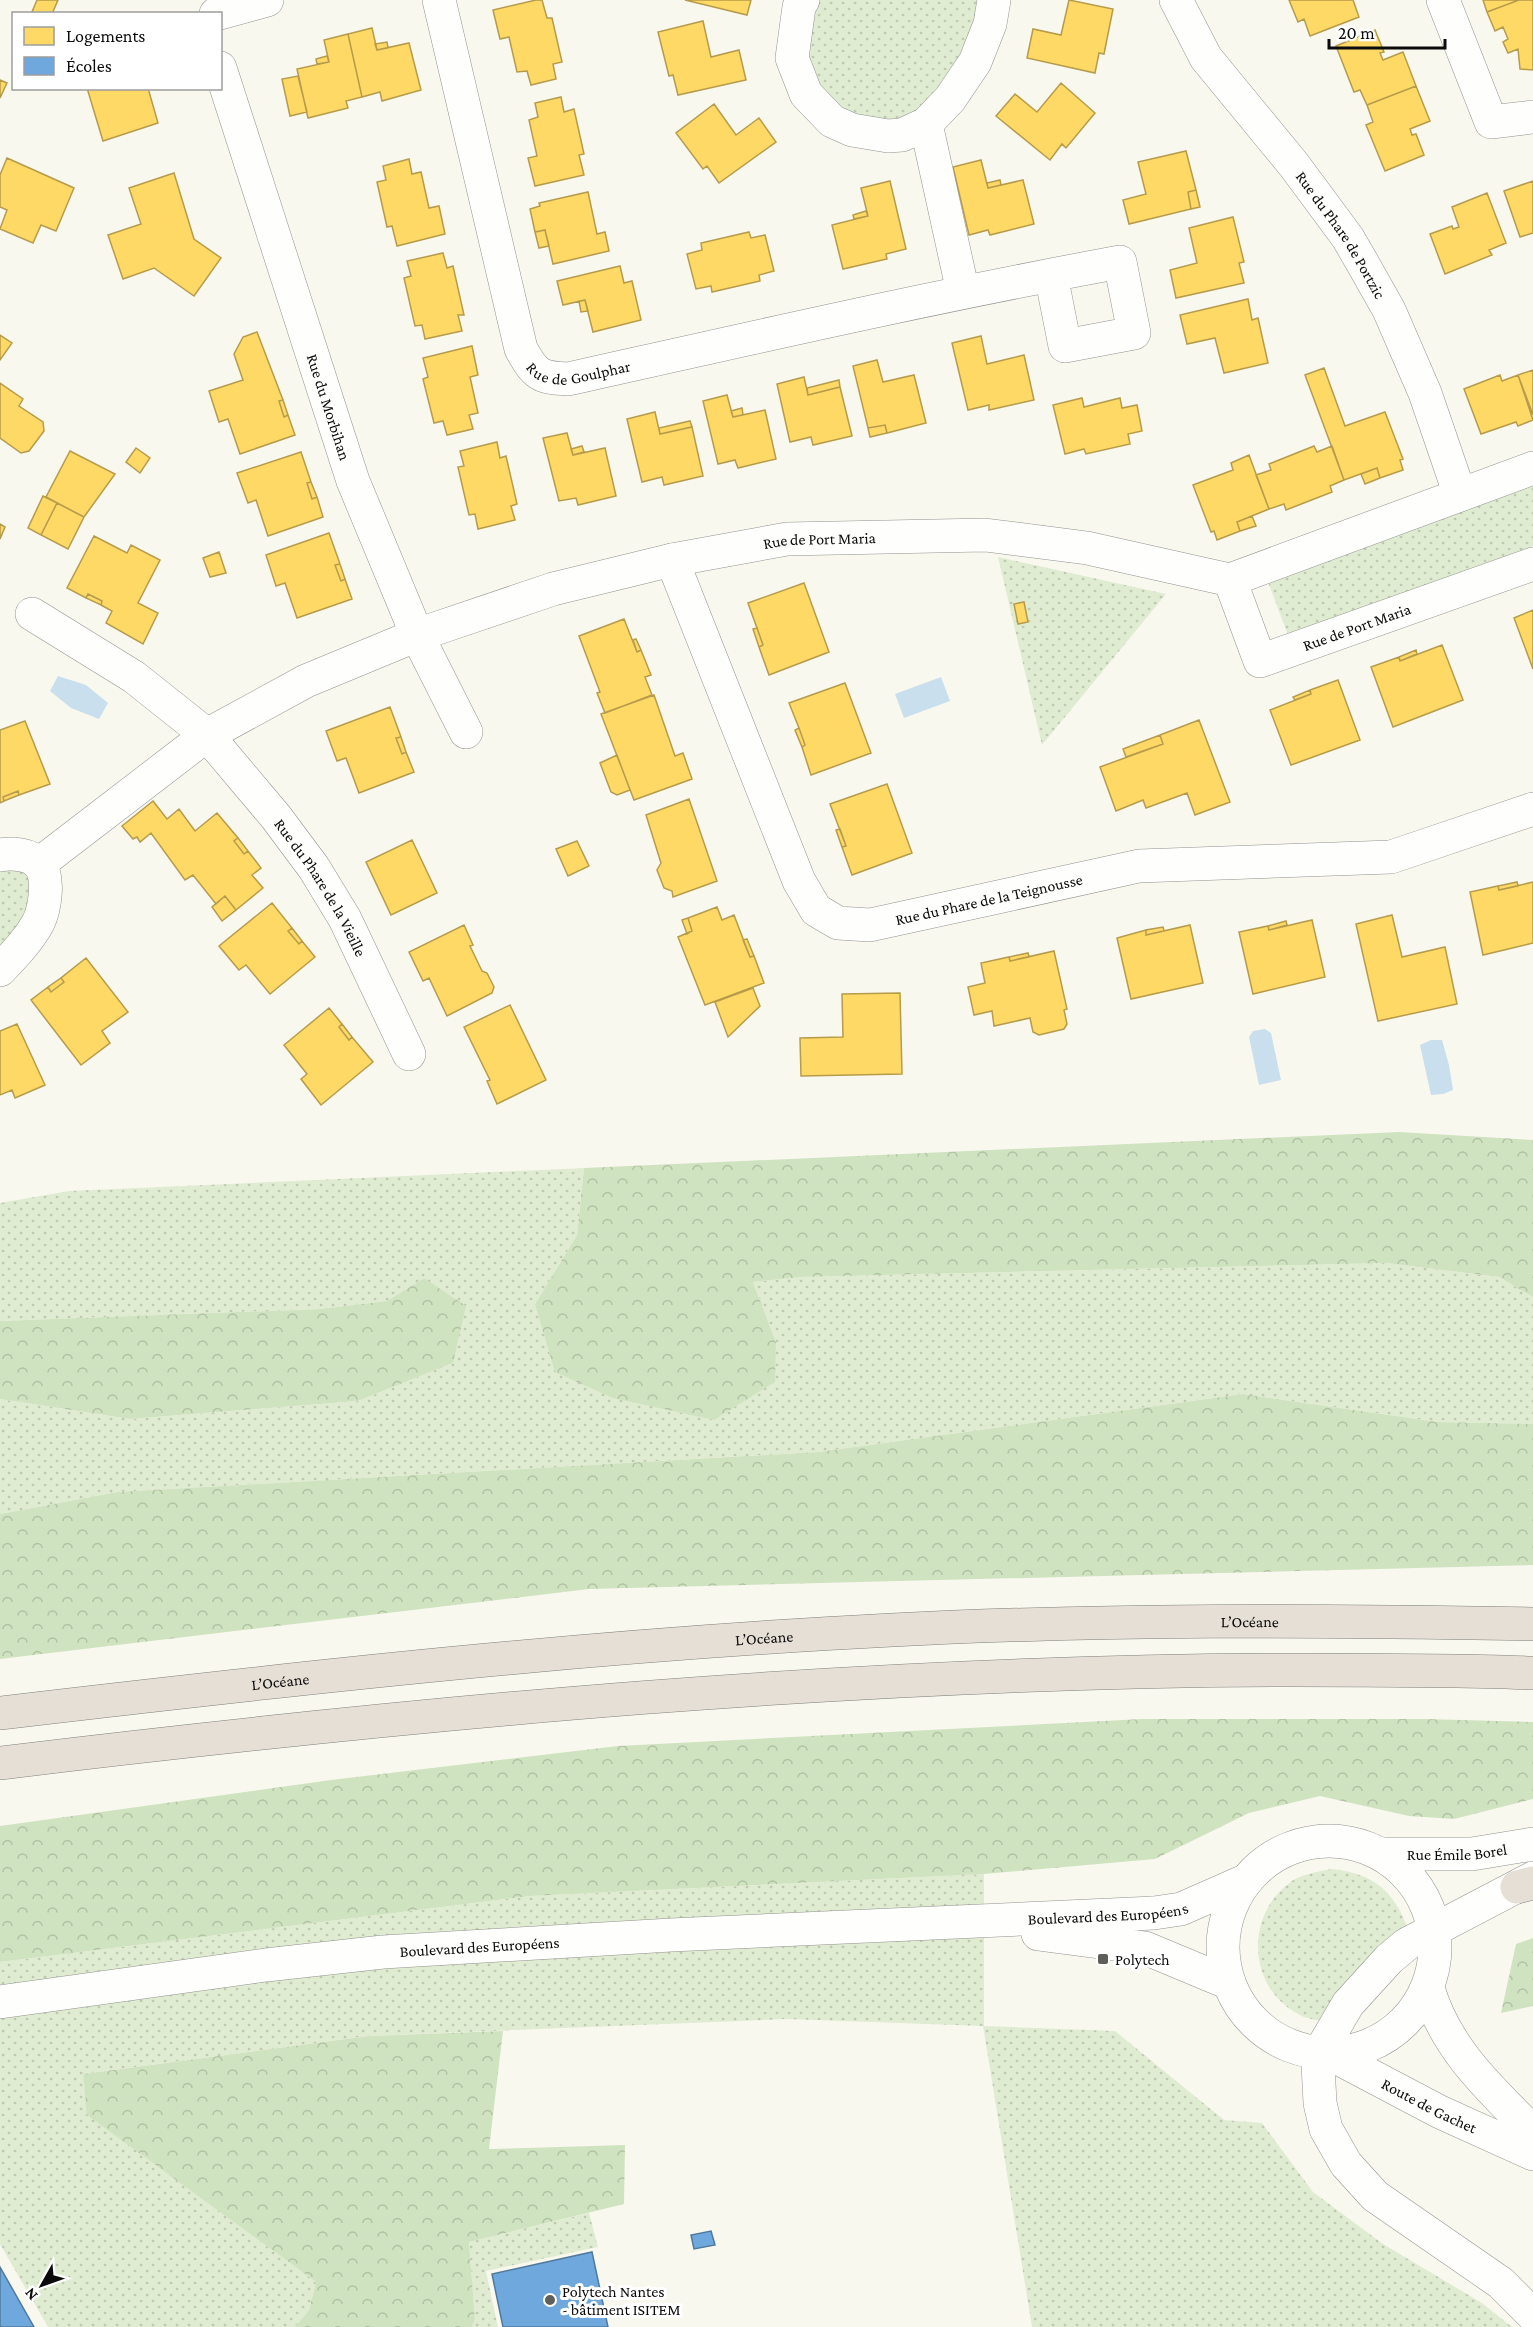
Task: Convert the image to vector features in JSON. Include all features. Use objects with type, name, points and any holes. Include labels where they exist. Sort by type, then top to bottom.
[{"type":"highway","name":"L’Océane","points":[[0,1713],[407,1668],[693,1642],[894,1630],[1124,1622],[1338,1621],[1533,1624]]},
{"type":"highway","points":[[0,1763],[459,1712],[852,1682],[1002,1675],[1215,1670],[1533,1673]]},
{"type":"street","points":[[222,12],[267,0]]},
{"type":"street","name":"Rue de Goulphar","points":[[439,0],[521,349],[531,367],[547,378],[568,379],[1051,274]]},
{"type":"street","points":[[803,0],[799,7],[792,58],[806,94],[832,121],[852,130],[888,136],[902,135],[926,124],[950,99],[975,62],[990,24],[993,0]]},
{"type":"street","name":"Rue du Phare de Portzic","points":[[1176,0],[1206,58],[1294,165],[1348,238],[1363,264],[1389,310],[1425,393],[1460,495]]},
{"type":"street","points":[[1443,0],[1491,122],[1533,117]]},
{"type":"street","name":"Rue du Morbihan","points":[[222,74],[353,481],[417,635],[466,732]]},
{"type":"street","points":[[926,124],[963,292]]},
{"type":"street","points":[[1230,580],[1533,468]]},
{"type":"street","name":"Rue de Port Maria","points":[[417,635],[553,589],[672,560],[787,540],[985,536],[1087,548],[1230,580],[1260,661],[1533,564]]},
{"type":"street","name":"Rue du Phare de la Teignousse","points":[[672,560],[799,881],[816,910],[838,923],[870,925],[1139,866],[1391,857],[1533,809]]},
{"type":"street","name":"Rue du Phare de la Vieille","points":[[32,614],[134,677],[207,735],[276,817],[314,868],[345,919],[409,1054]]},
{"type":"street","points":[[39,864],[207,735],[306,681],[417,635]]},
{"type":"street","points":[[0,855],[23,855],[39,864],[45,879],[39,920],[27,940],[0,970]]},
{"type":"street","points":[[1309,1842],[1346,1842],[1381,1854],[1410,1878],[1429,1911],[1433,1930],[1433,1971],[1428,1988],[1412,2014],[1389,2035],[1361,2049],[1325,2053],[1297,2048],[1276,2039],[1257,2025],[1242,2007],[1229,1983],[1223,1962],[1222,1940],[1226,1919],[1234,1898],[1247,1880],[1275,1856],[1309,1842]]},
{"type":"street","name":"Rue Émile Borel","points":[[1381,1854],[1472,1854],[1533,1844]]},
{"type":"street","name":"Boulevard des Européens","points":[[0,2002],[266,1965],[383,1952],[671,1935],[962,1923],[1172,1911],[1247,1880]]},
{"type":"street","points":[[1528,1883],[1407,1944],[1366,1982],[1348,2004],[1318,2064],[1326,2129],[1346,2164],[1375,2196],[1501,2283],[1533,2315]]},
{"type":"street","name":"Boulevard des Européens","points":[[962,1923],[1145,1948],[1229,1983]]},
{"type":"street","points":[[1428,1988],[1439,2020],[1451,2042],[1479,2079],[1533,2133]]},
{"type":"street","name":"Route de Gachet","points":[[1325,2053],[1440,2112],[1533,2154]]},
{"type":"green space","points":[[814,0],[978,0],[972,34],[959,64],[931,99],[910,116],[884,125],[840,112],[803,62]]},
{"type":"green space","points":[[1533,482],[1533,546],[1289,638],[1268,582]]},
{"type":"green space","points":[[998,557],[1166,594],[1042,745]]},
{"type":"green space","points":[[14,866],[32,875],[31,909],[0,952],[0,868]]},
{"type":"green space","points":[[1399,1132],[1533,1140],[1533,1297],[1499,1277],[1386,1263],[802,1277],[753,1282],[776,1342],[775,1382],[714,1420],[613,1398],[555,1372],[535,1304],[577,1235],[584,1168]]},
{"type":"green space","points":[[584,1168],[577,1235],[535,1304],[776,1342],[753,1282],[802,1277],[1386,1263],[1499,1277],[1533,1297],[1533,1424],[1438,1422],[1243,1394],[818,1452],[117,1492],[0,1514],[0,1399],[130,1419],[358,1401],[453,1363],[424,1278],[387,1301],[319,1309],[0,1321],[0,1203],[69,1191]]},
{"type":"green space","points":[[424,1278],[466,1306],[453,1363],[358,1401],[130,1419],[0,1399],[0,1321],[319,1309],[387,1301]]},
{"type":"green space","points":[[1243,1394],[1438,1422],[1533,1424],[1533,1565],[589,1589],[0,1659],[0,1514],[117,1492],[818,1452]]},
{"type":"green space","points":[[1142,1719],[1425,1719],[1533,1722],[1533,1799],[1454,1819],[1409,1816],[1320,1796],[1249,1813],[1155,1859],[984,1874],[531,1896],[0,1962],[0,1826],[331,1780],[618,1746]]},
{"type":"green space","points":[[1332,1869],[1361,1876],[1383,1888],[1399,1908],[1410,1936],[1320,2021],[1298,2014],[1281,2002],[1269,1987],[1258,1952],[1259,1933],[1264,1915],[1274,1898],[1288,1884],[1314,1872]]},
{"type":"green space","points":[[984,1874],[984,2026],[1115,2031],[1224,2120],[1262,2123],[1313,2192],[1383,2244],[1482,2303],[1512,2327],[1032,2327],[983,2026],[787,2019],[368,2036],[83,2074],[88,2115],[316,2282],[309,2310],[295,2327],[48,2327],[0,2244],[0,1962],[531,1896]]},
{"type":"green space","points":[[1533,1938],[1533,2006],[1501,2013],[1516,1944]]},
{"type":"green space","points":[[503,2031],[489,2149],[625,2145],[624,2204],[469,2242],[475,2319],[472,2327],[295,2327],[309,2310],[316,2282],[87,2115],[83,2074],[368,2036]]},
{"type":"green space","points":[[589,2213],[598,2247],[486,2271],[498,2327],[472,2327],[475,2319],[469,2242]]},
{"type":"water","points":[[58,676],[86,685],[108,703],[99,719],[71,708],[50,691]]},
{"type":"water","points":[[941,677],[950,701],[904,718],[895,694]]},
{"type":"water","points":[[1265,1029],[1271,1033],[1281,1080],[1259,1085],[1249,1037],[1253,1031]]},
{"type":"water","points":[[1431,1040],[1442,1040],[1449,1065],[1453,1090],[1443,1094],[1431,1095],[1420,1045]]},
{"type":"building: Logements","points":[[37,0],[58,0],[53,12],[32,12]]},
{"type":"building: Logements","points":[[542,0],[547,18],[552,18],[562,62],[553,64],[556,79],[531,85],[527,71],[517,72],[509,37],[500,39],[493,10]]},
{"type":"building: Logements","points":[[685,0],[751,0],[747,15]]},
{"type":"building: Logements","points":[[1069,0],[1113,9],[1104,54],[1099,53],[1095,73],[1027,58],[1033,29],[1061,35]]},
{"type":"building: Logements","points":[[1289,0],[1353,0],[1359,17],[1310,36],[1304,19],[1298,22]]},
{"type":"building: Logements","points":[[1483,0],[1519,0],[1487,12]]},
{"type":"building: Logements","points":[[1519,0],[1533,0],[1533,70],[1520,69],[1518,49],[1508,53],[1503,42],[1508,39],[1503,27],[1495,31],[1487,12]]},
{"type":"building: Logements","points":[[703,21],[711,57],[739,50],[746,80],[678,95],[673,75],[669,76],[658,32]]},
{"type":"building: Logements","points":[[372,28],[377,50],[409,43],[421,90],[382,101],[380,92],[362,97],[348,34]]},
{"type":"building: Logements","points":[[1375,30],[1384,52],[1380,53],[1383,60],[1403,52],[1416,86],[1367,105],[1360,90],[1354,92],[1336,46]]},
{"type":"building: Logements","points":[[348,34],[362,97],[346,101],[348,108],[308,118],[297,69],[329,62],[324,40]]},
{"type":"building: Logements","points":[[387,42],[388,48],[377,50],[375,44]]},
{"type":"building: Logements","points":[[327,56],[329,62],[317,64],[316,59]]},
{"type":"building: Logements","points":[[298,76],[307,112],[290,116],[282,79]]},
{"type":"building: Logements","points":[[0,80],[7,83],[0,98]]},
{"type":"building: Logements","points":[[1061,83],[1095,113],[1066,148],[1062,144],[1050,160],[996,116],[1015,94],[1037,112]]},
{"type":"building: Logements","points":[[1416,86],[1430,121],[1410,129],[1412,135],[1416,134],[1424,155],[1385,171],[1366,125],[1373,122],[1367,105]]},
{"type":"building: Logements","points":[[88,90],[149,90],[158,123],[103,141]]},
{"type":"building: Logements","points":[[561,97],[564,112],[574,109],[584,154],[579,155],[584,175],[535,186],[528,158],[537,156],[529,120],[538,117],[535,103]]},
{"type":"building: Logements","points":[[714,104],[736,135],[759,118],[776,142],[719,183],[707,166],[703,169],[676,133]]},
{"type":"building: Logements","points":[[1186,151],[1196,190],[1188,192],[1191,209],[1129,224],[1123,200],[1146,194],[1138,162]]},
{"type":"building: Logements","points":[[7,158],[74,188],[56,231],[41,225],[33,243],[0,229],[7,210],[0,207],[0,175]]},
{"type":"building: Logements","points":[[409,159],[412,174],[421,172],[429,208],[439,206],[445,234],[397,246],[392,226],[387,227],[377,182],[386,180],[383,166]]},
{"type":"building: Logements","points":[[981,160],[988,188],[1023,180],[1034,224],[990,235],[988,230],[969,235],[953,167]]},
{"type":"building: Logements","points":[[174,173],[194,239],[221,258],[194,296],[154,268],[123,279],[108,235],[141,224],[129,188]]},
{"type":"building: Logements","points":[[1000,180],[1001,185],[988,188],[987,183]]},
{"type":"building: Logements","points":[[890,181],[906,249],[886,254],[887,259],[843,269],[832,225],[868,216],[861,188]]},
{"type":"building: Logements","points":[[1533,181],[1533,233],[1520,237],[1504,191]]},
{"type":"building: Logements","points":[[1196,190],[1200,207],[1191,209],[1188,192]]},
{"type":"building: Logements","points":[[588,192],[597,234],[605,232],[609,251],[553,264],[545,230],[535,232],[530,209],[540,206],[539,203]]},
{"type":"building: Logements","points":[[1487,193],[1506,243],[1489,250],[1492,255],[1445,274],[1430,234],[1452,226],[1453,229],[1459,227],[1452,207]]},
{"type":"building: Logements","points":[[866,211],[868,216],[854,219],[853,215]]},
{"type":"building: Logements","points":[[1233,217],[1244,262],[1239,263],[1244,283],[1176,298],[1170,270],[1197,263],[1189,228]]},
{"type":"building: Logements","points":[[545,230],[549,246],[539,248],[535,232]]},
{"type":"building: Logements","points":[[749,232],[751,238],[765,235],[774,271],[759,275],[760,281],[712,292],[711,286],[696,289],[687,254],[702,250],[701,243]]},
{"type":"building: Logements","points":[[443,253],[447,268],[453,266],[464,315],[458,315],[462,331],[425,339],[422,325],[415,326],[404,278],[411,276],[407,261]]},
{"type":"building: Logements","points":[[620,266],[624,283],[632,281],[641,320],[593,332],[585,300],[563,305],[557,281]]},
{"type":"building: Logements","points":[[1248,299],[1252,320],[1258,318],[1268,363],[1224,373],[1215,338],[1187,344],[1180,315]]},
{"type":"building: Logements","points":[[585,300],[588,311],[581,312],[579,301]]},
{"type":"building: Logements","points":[[257,332],[283,400],[279,401],[284,417],[288,415],[295,435],[240,454],[228,419],[219,422],[209,391],[243,380],[234,354],[243,337]]},
{"type":"building: Logements","points":[[0,335],[12,343],[0,360]]},
{"type":"building: Logements","points":[[981,336],[987,364],[1024,355],[1034,400],[989,410],[989,405],[968,410],[952,343]]},
{"type":"building: Logements","points":[[472,346],[478,375],[470,377],[478,413],[469,415],[473,429],[447,435],[443,421],[434,423],[423,379],[428,377],[423,358]]},
{"type":"building: Logements","points":[[877,360],[883,382],[914,375],[926,423],[887,433],[885,425],[868,428],[853,366]]},
{"type":"building: Logements","points":[[1324,368],[1345,426],[1385,412],[1403,459],[1400,460],[1403,470],[1380,478],[1377,468],[1344,480],[1305,375]]},
{"type":"building: Logements","points":[[1533,370],[1533,415],[1518,375]]},
{"type":"building: Logements","points":[[1500,375],[1502,381],[1518,375],[1533,420],[1518,426],[1516,422],[1481,434],[1464,389]]},
{"type":"building: Logements","points":[[804,377],[808,395],[840,387],[852,436],[813,445],[811,437],[790,442],[777,384]]},
{"type":"building: Logements","points":[[839,380],[840,387],[808,395],[807,388]]},
{"type":"building: Logements","points":[[0,383],[23,399],[19,406],[43,422],[44,431],[29,451],[21,453],[0,438]]},
{"type":"building: Logements","points":[[727,395],[733,417],[765,410],[776,459],[738,468],[735,460],[718,464],[703,401]]},
{"type":"building: Logements","points":[[1082,398],[1084,407],[1120,398],[1122,408],[1137,405],[1142,431],[1128,434],[1130,444],[1086,454],[1084,449],[1065,454],[1053,405]]},
{"type":"building: Logements","points":[[283,400],[288,415],[284,417],[279,401]]},
{"type":"building: Logements","points":[[742,408],[743,415],[733,417],[731,411]]},
{"type":"building: Logements","points":[[655,412],[660,434],[692,427],[703,476],[664,485],[662,477],[642,482],[627,419]]},
{"type":"building: Logements","points":[[690,421],[692,427],[660,434],[659,428]]},
{"type":"building: Logements","points":[[885,425],[887,433],[870,437],[868,428]]},
{"type":"building: Logements","points":[[567,433],[573,455],[605,448],[616,496],[578,505],[576,498],[559,501],[543,438]]},
{"type":"building: Logements","points":[[497,442],[500,458],[506,456],[517,504],[511,506],[515,520],[478,529],[475,514],[469,515],[458,467],[464,466],[460,451]]},
{"type":"building: Logements","points":[[582,446],[584,452],[573,455],[571,449]]},
{"type":"building: Logements","points":[[1314,446],[1317,452],[1332,446],[1344,480],[1330,486],[1332,492],[1286,510],[1284,504],[1269,509],[1256,475],[1271,470],[1269,464]]},
{"type":"building: Logements","points":[[136,448],[150,458],[140,473],[126,462]]},
{"type":"building: Logements","points":[[70,451],[115,474],[84,517],[46,497]]},
{"type":"building: Logements","points":[[301,452],[311,482],[307,483],[312,499],[317,497],[323,517],[268,536],[256,500],[248,503],[237,473]]},
{"type":"building: Logements","points":[[1249,455],[1269,509],[1237,522],[1240,531],[1217,540],[1214,531],[1211,532],[1193,485],[1233,470],[1231,463]]},
{"type":"building: Logements","points":[[1377,468],[1380,478],[1365,484],[1361,474]]},
{"type":"building: Logements","points":[[311,482],[317,497],[312,499],[307,483]]},
{"type":"building: Logements","points":[[43,496],[57,503],[41,535],[28,528]]},
{"type":"building: Logements","points":[[57,503],[84,517],[68,549],[41,535]]},
{"type":"building: Logements","points":[[1252,516],[1256,526],[1240,531],[1237,522]]},
{"type":"building: Logements","points":[[0,524],[5,527],[0,539]]},
{"type":"building: Logements","points":[[329,533],[340,564],[335,565],[341,581],[345,579],[352,599],[297,618],[285,583],[276,586],[266,555]]},
{"type":"building: Logements","points":[[94,536],[127,553],[131,545],[160,560],[138,603],[158,613],[143,644],[106,623],[112,611],[101,605],[102,601],[88,594],[86,598],[67,588]]},
{"type":"building: Logements","points":[[219,552],[226,573],[210,577],[203,558]]},
{"type":"building: Logements","points":[[340,564],[345,579],[341,581],[335,565]]},
{"type":"building: Logements","points":[[804,583],[829,652],[769,675],[759,647],[763,645],[748,603]]},
{"type":"building: Logements","points":[[88,594],[102,601],[101,605],[86,598]]},
{"type":"building: Logements","points":[[1024,602],[1028,622],[1018,624],[1014,604]]},
{"type":"building: Logements","points":[[1533,610],[1533,669],[1514,618]]},
{"type":"building: Logements","points":[[624,619],[637,652],[641,650],[651,675],[645,677],[652,695],[605,713],[597,693],[600,692],[579,636]]},
{"type":"building: Logements","points":[[757,628],[763,645],[759,647],[753,629]]},
{"type":"building: Logements","points":[[636,639],[641,650],[637,652],[633,640]]},
{"type":"building: Logements","points":[[1442,645],[1463,700],[1393,727],[1371,667],[1399,657],[1400,661]]},
{"type":"building: Logements","points":[[1416,650],[1417,654],[1400,661],[1399,657]]},
{"type":"building: Logements","points":[[1338,680],[1360,740],[1291,765],[1270,710],[1311,694],[1310,690]]},
{"type":"building: Logements","points":[[845,683],[871,753],[811,775],[802,747],[805,745],[789,703]]},
{"type":"building: Logements","points":[[1310,690],[1311,694],[1295,700],[1293,697]]},
{"type":"building: Logements","points":[[654,695],[675,756],[683,753],[692,779],[634,800],[601,714]]},
{"type":"building: Logements","points":[[390,707],[401,737],[396,738],[402,754],[406,752],[414,772],[359,793],[346,758],[337,761],[326,731]]},
{"type":"building: Logements","points":[[1199,720],[1230,802],[1195,815],[1187,793],[1146,808],[1143,800],[1116,811],[1100,767],[1163,744],[1160,735]]},
{"type":"building: Logements","points":[[25,721],[50,784],[19,795],[18,791],[3,797],[4,801],[0,803],[0,730]]},
{"type":"building: Logements","points":[[799,728],[805,745],[802,747],[795,730]]},
{"type":"building: Logements","points":[[1160,735],[1163,744],[1126,757],[1123,749]]},
{"type":"building: Logements","points":[[401,737],[406,752],[402,754],[396,738]]},
{"type":"building: Logements","points":[[617,755],[630,790],[617,795],[611,792],[600,763]]},
{"type":"building: Logements","points":[[887,784],[912,853],[852,875],[842,847],[846,846],[830,804]]},
{"type":"building: Logements","points":[[18,791],[19,795],[4,801],[3,797]]},
{"type":"building: Logements","points":[[689,799],[717,881],[673,897],[672,891],[664,888],[657,870],[661,863],[646,815]]},
{"type":"building: Logements","points":[[153,801],[167,819],[179,809],[195,831],[217,813],[238,838],[234,841],[244,854],[248,851],[261,868],[252,875],[263,888],[236,910],[225,896],[216,904],[193,875],[185,880],[151,833],[140,842],[137,837],[133,839],[122,826]]},
{"type":"building: Logements","points":[[840,829],[846,846],[842,847],[836,830]]},
{"type":"building: Logements","points":[[238,838],[248,851],[244,854],[234,841]]},
{"type":"building: Logements","points":[[412,840],[437,893],[391,915],[366,862]]},
{"type":"building: Logements","points":[[577,841],[589,866],[568,876],[556,849]]},
{"type":"building: Logements","points":[[1517,882],[1518,886],[1499,890],[1498,886]]},
{"type":"building: Logements","points":[[1533,882],[1533,943],[1483,955],[1470,892],[1498,886],[1499,890]]},
{"type":"building: Logements","points":[[225,896],[236,910],[222,921],[212,907]]},
{"type":"building: Logements","points":[[272,903],[292,928],[288,931],[299,944],[302,941],[315,957],[270,994],[246,965],[239,970],[219,946]]},
{"type":"building: Logements","points":[[717,907],[722,920],[734,915],[750,957],[754,956],[764,983],[705,1005],[678,937],[692,931],[688,918]]},
{"type":"building: Logements","points":[[1392,915],[1402,957],[1445,947],[1457,1004],[1378,1021],[1356,924]]},
{"type":"building: Logements","points":[[688,918],[692,931],[687,934],[682,920]]},
{"type":"building: Logements","points":[[1312,920],[1325,977],[1253,994],[1239,932],[1268,926],[1269,930]]},
{"type":"building: Logements","points":[[1286,921],[1287,925],[1269,930],[1268,926]]},
{"type":"building: Logements","points":[[464,925],[473,945],[470,946],[482,971],[487,973],[494,987],[492,993],[447,1016],[429,978],[423,981],[409,952]]},
{"type":"building: Logements","points":[[1190,925],[1203,983],[1131,999],[1117,938],[1146,930],[1146,935]]},
{"type":"building: Logements","points":[[1163,927],[1164,931],[1146,935],[1146,930]]},
{"type":"building: Logements","points":[[292,928],[302,941],[299,944],[288,931]]},
{"type":"building: Logements","points":[[747,939],[754,956],[750,957],[743,940]]},
{"type":"building: Logements","points":[[1054,951],[1067,1009],[1064,1010],[1067,1024],[1064,1029],[1039,1035],[1033,1032],[1030,1018],[994,1026],[992,1011],[974,1015],[968,987],[985,983],[981,963],[1009,957],[1010,961]]},
{"type":"building: Logements","points":[[1028,953],[1029,957],[1010,961],[1009,957]]},
{"type":"building: Logements","points":[[86,958],[128,1012],[102,1031],[110,1043],[81,1065],[31,1000],[48,987],[51,992],[64,982],[61,978]]},
{"type":"building: Logements","points":[[61,978],[64,982],[51,992],[48,987]]},
{"type":"building: Logements","points":[[753,988],[760,1006],[728,1037],[715,1002]]},
{"type":"building: Logements","points":[[900,993],[902,1074],[801,1076],[800,1038],[843,1037],[842,994]]},
{"type":"building: Logements","points":[[510,1005],[546,1080],[497,1104],[487,1081],[490,1080],[464,1027]]},
{"type":"building: Logements","points":[[329,1008],[342,1024],[339,1027],[349,1040],[352,1037],[373,1062],[321,1105],[301,1079],[307,1074],[284,1045]]},
{"type":"building: Logements","points":[[17,1024],[45,1085],[15,1098],[12,1090],[0,1095],[0,1031]]},
{"type":"building: Logements","points":[[342,1024],[352,1037],[349,1040],[339,1027]]},
{"type":"building: Écoles","points":[[711,2231],[715,2245],[694,2249],[691,2235]]},
{"type":"building: Écoles","name":"Polytech Nantes - bâtiment ISITEM","points":[[592,2252],[608,2327],[503,2327],[492,2274]]},
{"type":"building: Écoles","points":[[0,2267],[34,2327],[0,2327]]},
{"type":"place","name":"Polytech","points":[[1103,1959]]},
{"type":"place","name":"Polytech Nantes - bâtiment ISITEM","points":[[550,2300]]}]
